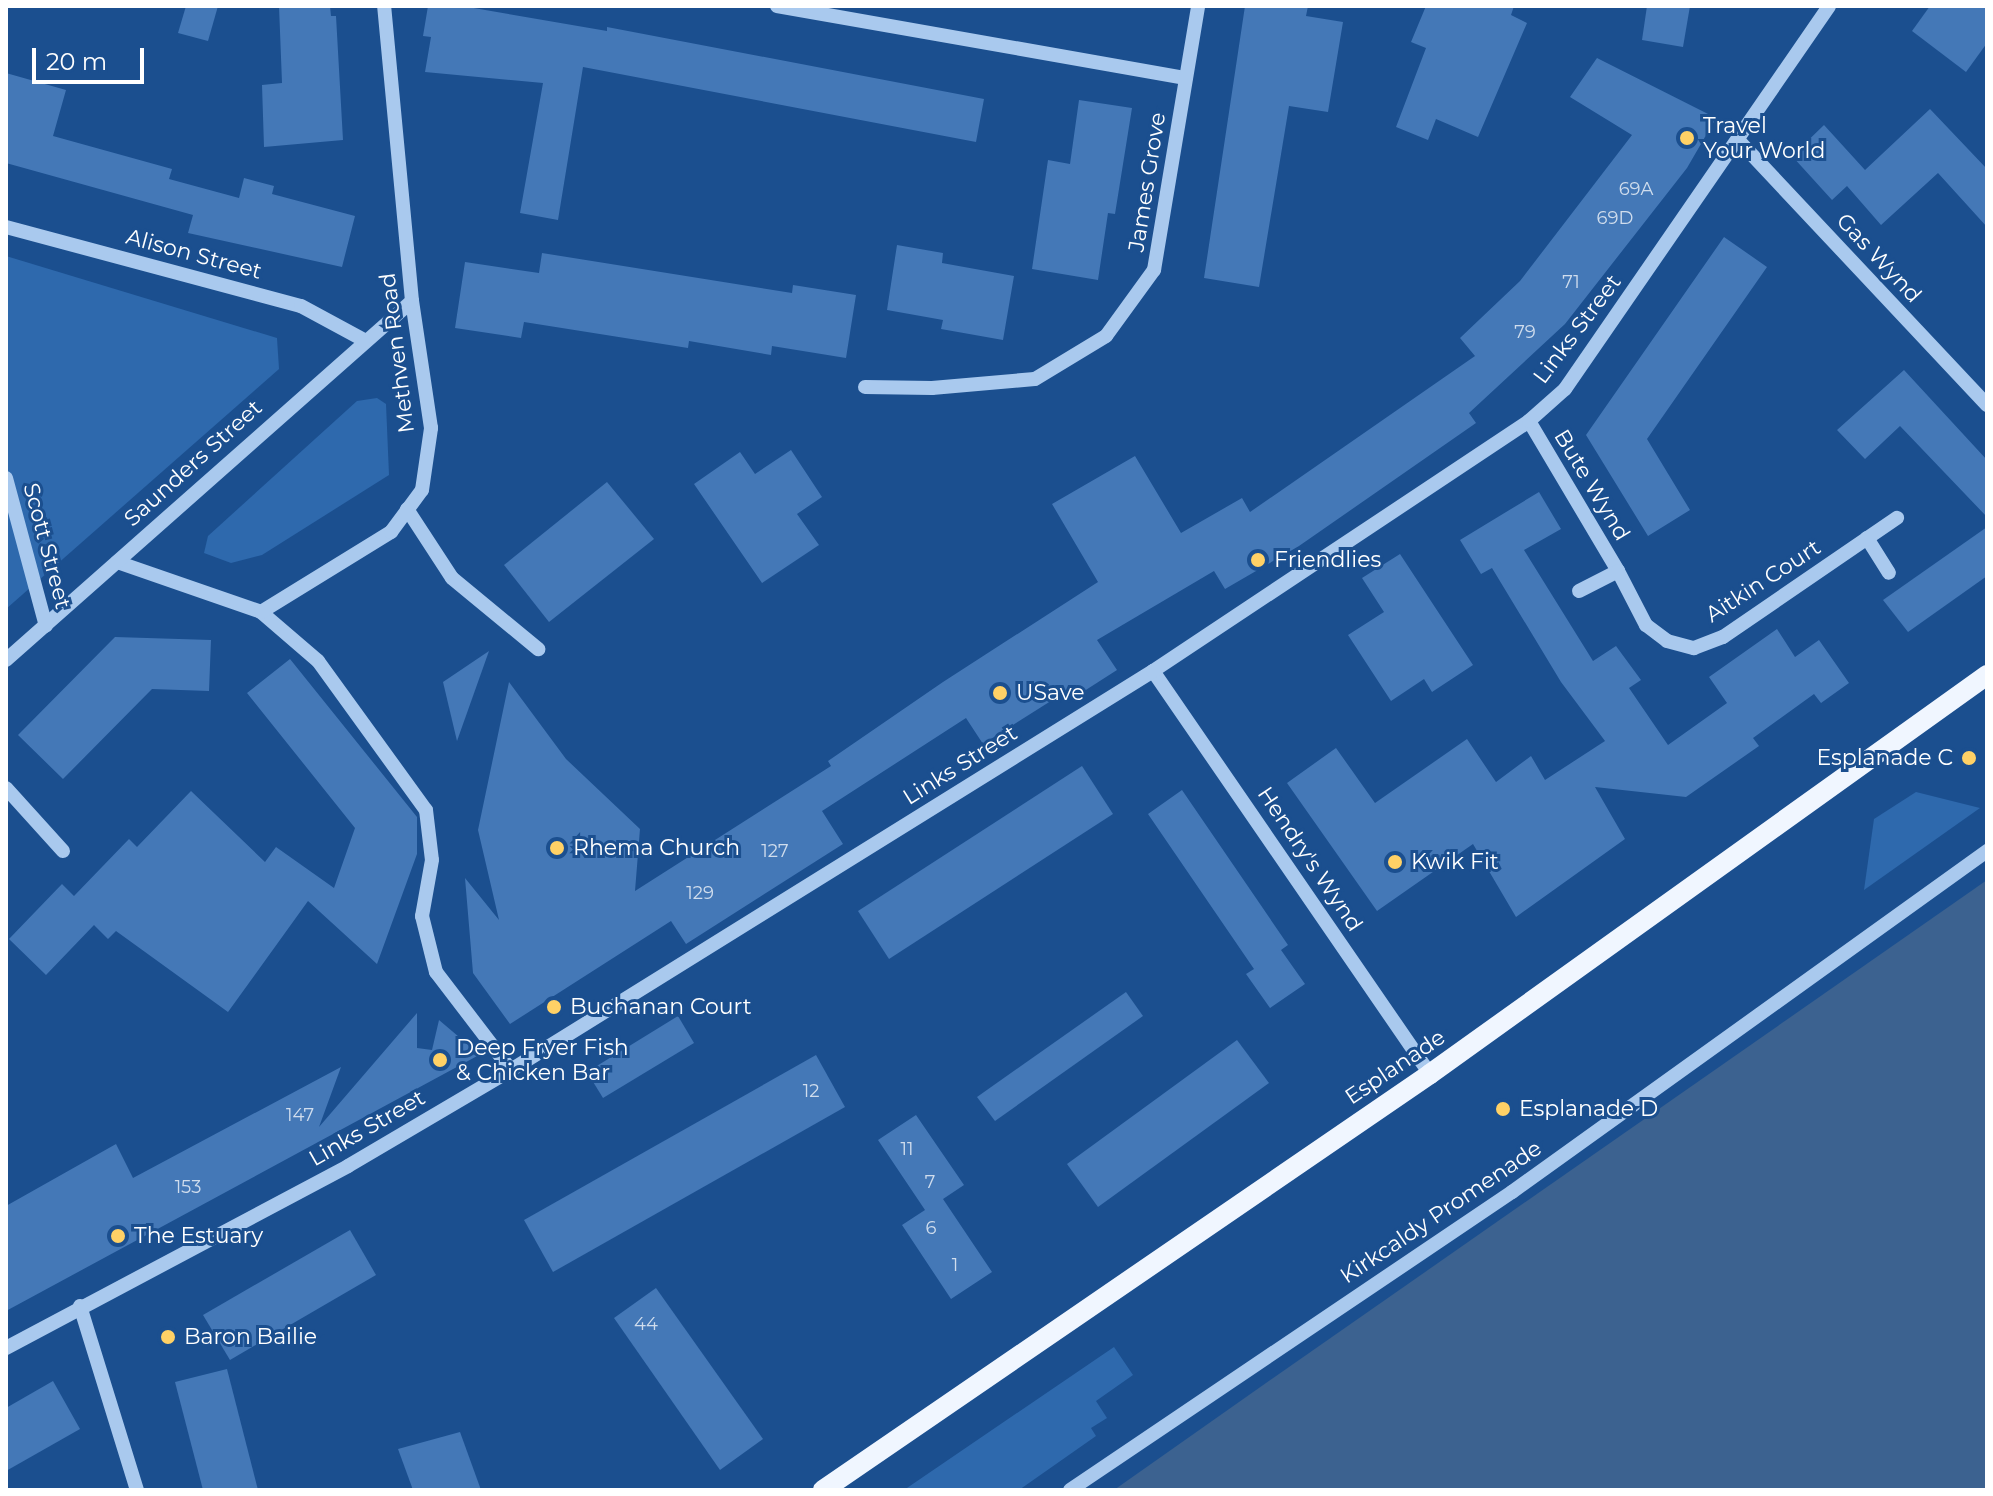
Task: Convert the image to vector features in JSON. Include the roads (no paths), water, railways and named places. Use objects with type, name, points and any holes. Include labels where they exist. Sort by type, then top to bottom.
[{"type":"main road","name":"Esplanade","points":[[823,1490],[1430,1074],[1987,675]]},
{"type":"street","name":"Methven Road","points":[[261,612],[391,532],[422,490],[431,428],[412,301],[384,6]]},
{"type":"street","points":[[777,6],[1186,78]]},
{"type":"street","name":"James Grove","points":[[865,387],[932,388],[1035,379],[1106,336],[1154,270],[1198,6]]},
{"type":"street","name":"Links Street","points":[[6,1348],[348,1166],[511,1070],[1153,671],[1529,421],[1565,389],[1740,142],[1829,6]]},
{"type":"street","name":"Gas Wynd","points":[[1740,142],[1987,405]]},
{"type":"street","name":"Alison Street","points":[[6,227],[301,306],[364,340]]},
{"type":"street","name":"Saunders Street","points":[[6,660],[364,340],[412,301]]},
{"type":"street","name":"Bute Wynd","points":[[1529,421],[1618,571]]},
{"type":"street","name":"Scott Street","points":[[6,478],[46,626]]},
{"type":"street","points":[[407,509],[452,578],[538,649]]},
{"type":"street","name":"Aitkin Court","points":[[1618,571],[1646,625],[1667,641],[1694,648],[1723,637],[1897,518]]},
{"type":"street","points":[[1867,538],[1889,573]]},
{"type":"street","points":[[117,562],[261,612],[318,661],[426,810],[432,860],[422,916],[436,972],[511,1070]]},
{"type":"street","points":[[1579,591],[1618,571]]},
{"type":"street","name":"Hendry's Wynd","points":[[1153,671],[1430,1074]]},
{"type":"street","points":[[6,788],[63,851]]},
{"type":"street","name":"Kirkcaldy Promenade","points":[[1070,1490],[1512,1192],[1987,851]]},
{"type":"street","points":[[80,1306],[137,1490]]},
{"type":"place","name":"Travel Your World","points":[[1687,138]]},
{"type":"place","name":"Friendlies","points":[[1258,560]]},
{"type":"place","name":"USave","points":[[1000,693]]},
{"type":"place","name":"Esplanade C","points":[[1969,758]]},
{"type":"place","name":"Rhema Church","points":[[557,848]]},
{"type":"place","name":"Kwik Fit","points":[[1395,862]]},
{"type":"place","name":"Buchanan Court","points":[[554,1007]]},
{"type":"place","name":"Deep Fryer Fish & Chicken Bar","points":[[440,1060]]},
{"type":"place","name":"Esplanade D","points":[[1503,1109]]},
{"type":"place","name":"The Estuary","points":[[118,1236]]},
{"type":"place","name":"Baron Bailie","points":[[168,1337]]}]
